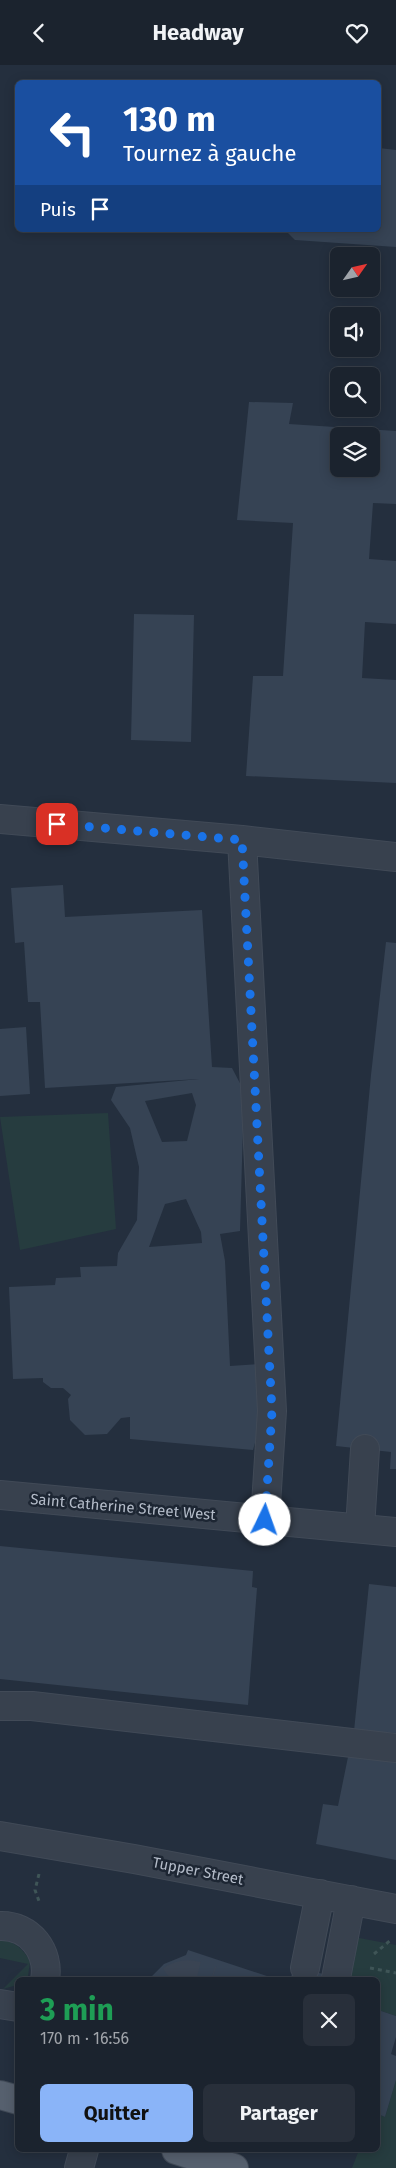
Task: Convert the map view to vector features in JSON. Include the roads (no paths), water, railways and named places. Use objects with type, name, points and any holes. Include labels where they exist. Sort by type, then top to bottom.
[{"type":"main road","points":[[0,2095],[15,2099]]},
{"type":"main road","points":[[182,2152],[234,2168]]},
{"type":"street","points":[[0,819],[242,840],[396,857]]},
{"type":"street","points":[[242,840],[272,1411],[265,1520]]},
{"type":"street","points":[[360,1528],[365,1449]]},
{"type":"street","name":"Saint Catherine Street West","points":[[0,1495],[396,1531]]},
{"type":"street","points":[[0,1706],[32,1707],[396,1748]]},
{"type":"street","name":"Tupper Street","points":[[0,1836],[396,1909]]},
{"type":"street","points":[[305,1968],[320,1894]]},
{"type":"street","points":[[336,1977],[351,1900]]},
{"type":"street","points":[[0,1926],[19,1929],[35,1941],[44,1959],[45,1977]]},
{"type":"street","points":[[0,2004],[15,2006]]},
{"type":"street","points":[[79,2168],[83,2152]]},
{"type":"tunnel","points":[[176,1977],[186,1974],[202,1977]]}]
